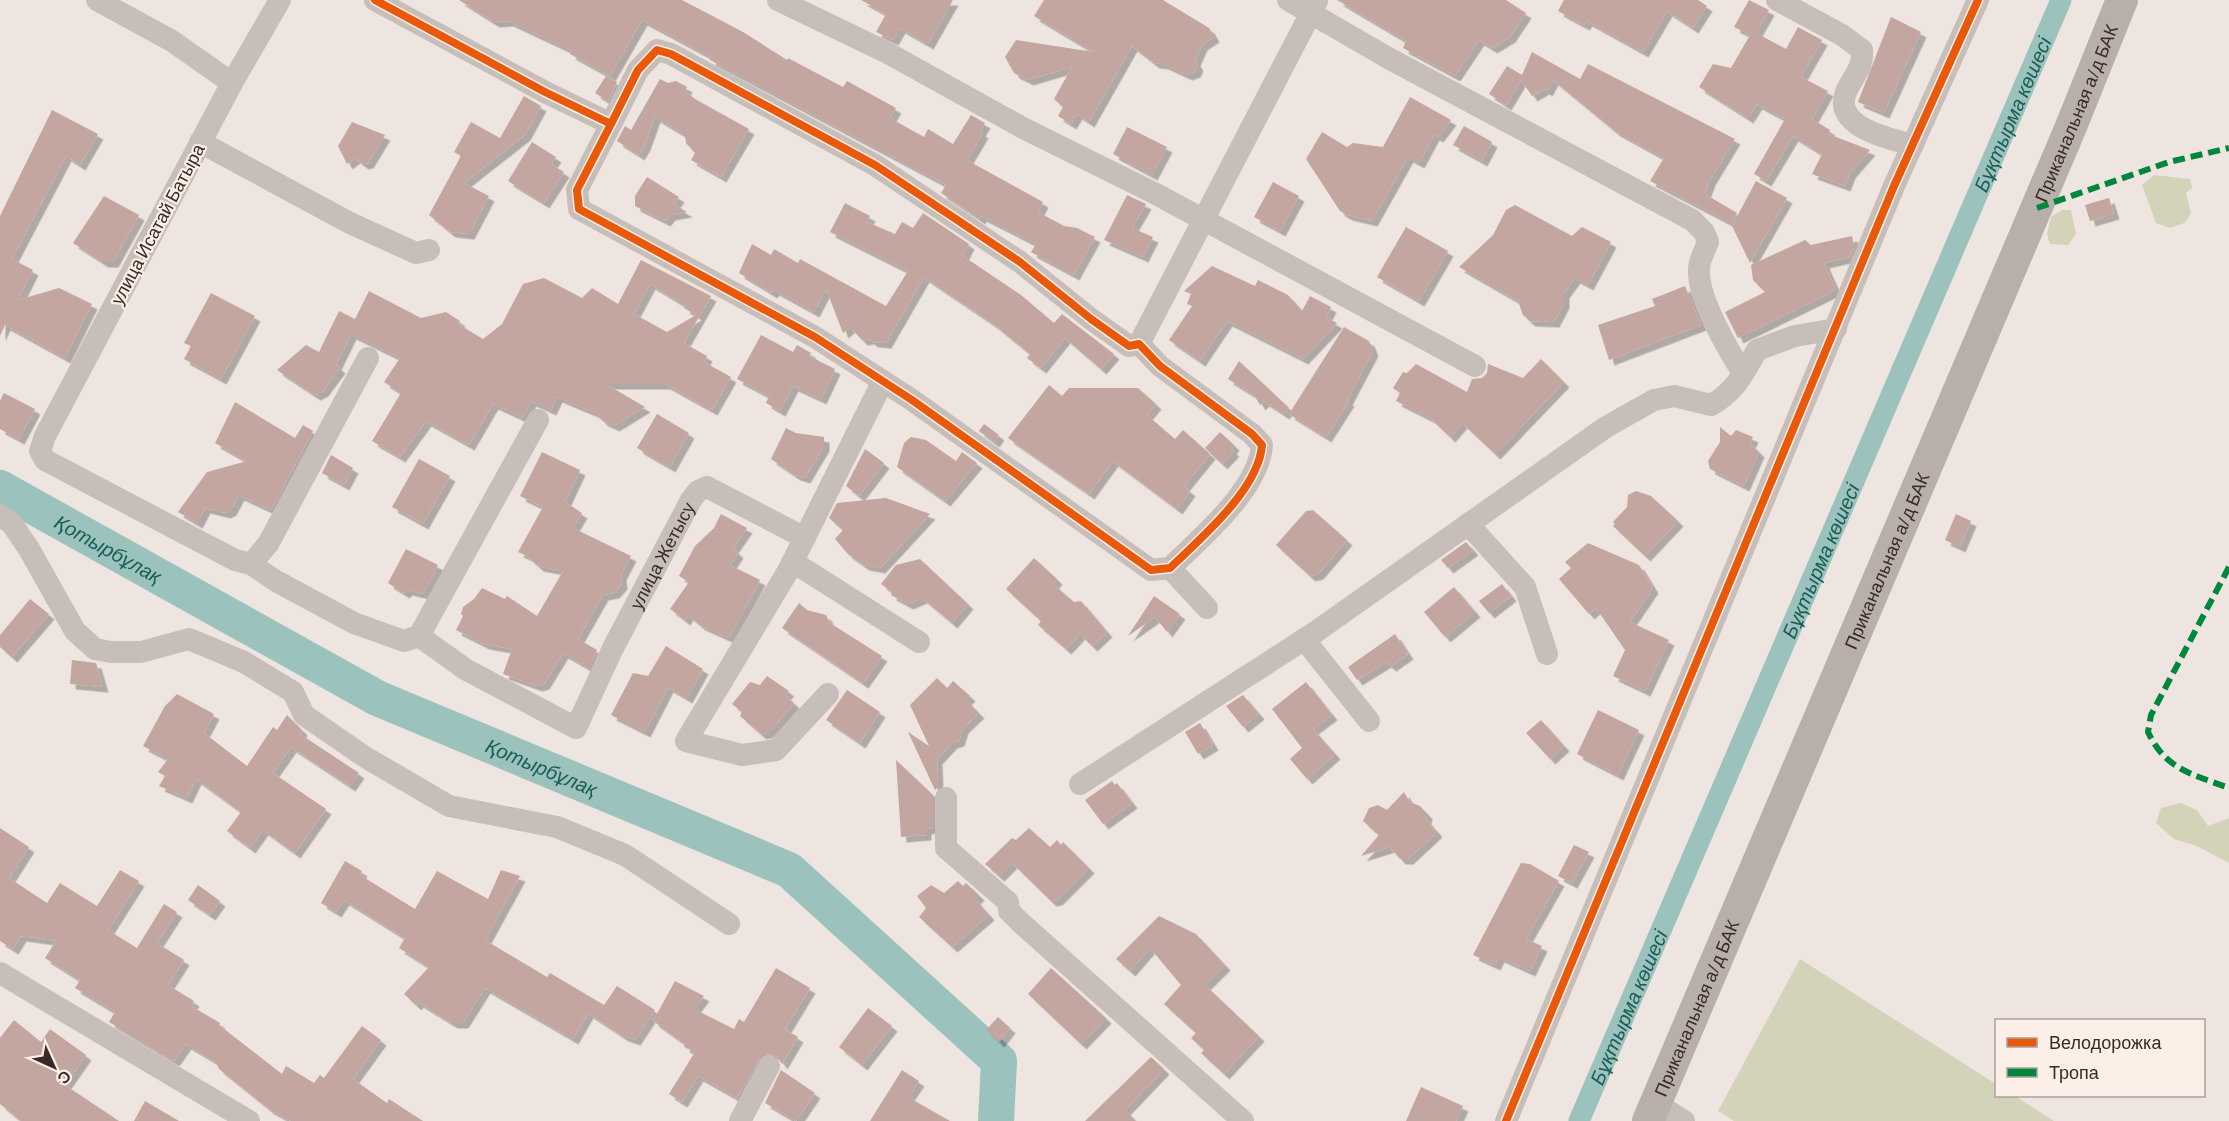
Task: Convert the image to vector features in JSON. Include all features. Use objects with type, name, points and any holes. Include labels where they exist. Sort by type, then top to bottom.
[{"type":"main road","name":"Приканальная а/д БАК","points":[[1652,1112],[2070,129],[2122,0]]},
{"type":"street","points":[[97,0],[172,41],[231,83]]},
{"type":"street","name":"улица Исатай Батыра","points":[[251,564],[235,560],[120,502],[45,460],[40,451],[45,436],[231,83],[280,0]]},
{"type":"street","points":[[375,0],[545,92],[610,124]]},
{"type":"street","points":[[778,0],[886,52],[1023,128],[1156,194],[1474,366]]},
{"type":"street","points":[[1288,0],[1314,6],[1390,59],[1692,220],[1704,232],[1708,242],[1698,267],[1700,283],[1725,345],[1743,373]]},
{"type":"street","points":[[1777,0],[1842,35],[1862,50],[1863,59],[1845,94],[1843,107],[1849,118],[1882,136],[1913,145]]},
{"type":"street","points":[[1506,1121],[1913,145],[1978,0]]},
{"type":"street","points":[[1139,344],[1314,6]]},
{"type":"street","points":[[657,50],[671,54],[875,165],[1020,262],[1091,319],[1129,345],[1139,344],[1160,366],[1252,434],[1262,445],[1261,461],[1249,483],[1170,568],[1151,570],[1135,562],[1087,523],[883,381],[815,337],[579,209],[577,190],[639,70],[657,50]]},
{"type":"street","points":[[200,142],[350,223],[416,253],[429,250]]},
{"type":"street","points":[[1080,784],[1304,639],[1606,427],[1654,400],[1674,396],[1710,405],[1725,397],[1738,384],[1757,350],[1795,336],[1836,329]]},
{"type":"street","points":[[368,358],[268,544],[251,564],[276,581],[354,622],[404,641],[419,636],[538,420]]},
{"type":"street","points":[[828,694],[776,750],[742,754],[686,741],[793,562],[883,381]]},
{"type":"street","name":"улица Жетысу","points":[[419,636],[465,669],[576,728],[613,648],[691,500],[698,491],[707,488],[805,538]]},
{"type":"street","points":[[0,515],[12,524],[29,549],[75,631],[95,649],[111,652],[141,652],[189,639],[244,662],[293,692],[304,715],[365,757],[449,806],[557,827],[625,855],[729,924]]},
{"type":"street","points":[[1468,524],[1525,587],[1546,654]]},
{"type":"street","points":[[793,562],[919,642]]},
{"type":"street","points":[[1170,568],[1207,608]]},
{"type":"street","points":[[1304,639],[1370,720]]},
{"type":"street","points":[[946,798],[946,848],[1008,902],[1009,911],[1020,922],[1244,1121]]},
{"type":"street","points":[[0,973],[249,1121]]},
{"type":"street","points":[[740,1121],[769,1066]]},
{"type":"street","points":[[1652,1112],[1684,1121]]},
{"type":"green space","points":[[2154,175],[2190,179],[2192,188],[2186,193],[2191,214],[2184,223],[2170,228],[2156,223],[2142,185]]},
{"type":"green space","points":[[2062,210],[2071,210],[2076,234],[2068,245],[2050,244],[2047,234],[2051,217]]},
{"type":"green space","points":[[2180,803],[2197,810],[2208,826],[2229,818],[2229,863],[2197,846],[2174,839],[2156,823],[2161,808]]},
{"type":"green space","points":[[1800,959],[1995,1083],[1995,1097],[2017,1097],[2054,1121],[1734,1121],[1718,1111]]},
{"type":"building","points":[[459,0],[682,0],[743,32],[787,60],[788,58],[843,87],[847,81],[896,108],[890,118],[924,137],[928,129],[953,144],[971,115],[985,123],[980,131],[983,133],[967,160],[1043,202],[1038,212],[1064,226],[1077,228],[1095,237],[1074,275],[1031,252],[1036,244],[981,216],[980,219],[941,193],[946,185],[710,60],[711,57],[642,20],[610,76],[570,54],[572,51],[508,21],[494,22]]},
{"type":"building","points":[[861,0],[953,0],[928,44],[900,28],[893,40],[876,32],[886,14]]},
{"type":"building","points":[[1044,0],[1163,0],[1209,28],[1214,37],[1202,45],[1195,61],[1198,66],[1195,72],[1187,75],[1163,64],[1154,63],[1132,46],[1089,122],[1077,114],[1071,124],[1058,116],[1063,107],[1054,99],[1072,67],[1028,80],[1014,73],[1005,57],[1016,40],[1094,52],[1034,16]]},
{"type":"building","points":[[1337,0],[1506,0],[1526,13],[1510,37],[1492,48],[1479,40],[1455,76],[1403,48],[1406,41]]},
{"type":"building","points":[[1564,0],[1698,0],[1707,6],[1693,28],[1667,11],[1643,52],[1587,21],[1584,25],[1558,11]]},
{"type":"building","points":[[1749,0],[1769,10],[1756,33],[1786,49],[1798,27],[1822,40],[1801,77],[1828,91],[1812,119],[1830,130],[1828,134],[1870,150],[1850,173],[1845,186],[1812,174],[1822,154],[1793,136],[1766,181],[1754,174],[1785,119],[1757,104],[1748,118],[1699,87],[1713,64],[1731,68],[1750,35],[1734,27]]},
{"type":"building","points":[[1891,17],[1921,32],[1884,113],[1858,102]]},
{"type":"building","points":[[1532,52],[1580,79],[1588,64],[1735,139],[1710,180],[1705,194],[1737,213],[1731,223],[1650,181],[1664,158],[1615,131],[1553,80],[1547,91],[1544,89],[1532,96],[1521,80],[1506,105],[1489,94],[1507,66],[1522,75]]},
{"type":"building","points":[[606,76],[617,82],[608,101],[595,93]]},
{"type":"building","points":[[660,79],[668,83],[676,81],[687,87],[685,91],[695,99],[749,129],[721,177],[691,160],[695,153],[686,143],[685,135],[655,117],[639,155],[617,141],[625,126],[631,130]]},
{"type":"building","points":[[524,96],[541,106],[525,135],[464,183],[489,196],[469,234],[450,232],[429,215],[461,156],[454,152],[471,122],[500,138]]},
{"type":"building","points":[[1410,97],[1451,120],[1438,137],[1434,135],[1419,163],[1408,157],[1372,221],[1340,211],[1306,159],[1322,132],[1347,147],[1353,143],[1383,147]]},
{"type":"building","points":[[52,110],[98,134],[80,165],[66,156],[12,259],[33,270],[18,300],[59,288],[92,304],[65,358],[5,325],[0,336],[0,216]]},
{"type":"building","points":[[352,122],[385,135],[368,163],[363,164],[355,158],[347,164],[338,146]]},
{"type":"building","points":[[1464,126],[1492,142],[1482,161],[1453,145]]},
{"type":"building","points":[[1127,127],[1167,147],[1152,175],[1113,154]]},
{"type":"building","points":[[532,142],[556,157],[551,164],[564,172],[544,203],[508,181]]},
{"type":"building","points":[[647,177],[679,197],[674,204],[687,212],[670,215],[665,221],[635,206],[635,196]]},
{"type":"building","points":[[1756,181],[1787,198],[1750,263],[1732,226]]},
{"type":"building","points":[[1273,182],[1299,196],[1280,231],[1254,217]]},
{"type":"building","points":[[1127,195],[1146,204],[1132,228],[1153,237],[1143,257],[1104,240]]},
{"type":"building","points":[[104,196],[139,215],[113,262],[103,262],[73,243]]},
{"type":"building","points":[[2109,198],[2114,214],[2090,221],[2085,205]]},
{"type":"building","points":[[845,203],[870,216],[867,222],[895,234],[902,222],[913,228],[923,213],[969,244],[963,256],[1021,295],[1054,323],[1062,314],[1114,354],[1101,369],[1065,338],[1041,368],[1027,358],[1030,354],[992,323],[924,277],[886,343],[873,342],[869,339],[862,340],[850,327],[843,333],[826,289],[814,312],[774,290],[772,293],[739,273],[752,244],[771,255],[774,249],[798,263],[800,259],[886,306],[908,271],[830,232]]},
{"type":"building","points":[[1515,205],[1572,236],[1582,227],[1611,242],[1588,285],[1575,278],[1564,293],[1564,303],[1554,322],[1530,321],[1523,315],[1518,301],[1459,267],[1493,235],[1506,210]]},
{"type":"building","points":[[1406,227],[1448,251],[1419,301],[1377,277]]},
{"type":"building","points":[[1852,236],[1854,247],[1850,257],[1824,263],[1836,290],[1738,338],[1725,312],[1765,292],[1753,280],[1751,265],[1805,240],[1811,245]]},
{"type":"building","points":[[641,260],[711,296],[684,343],[707,356],[704,362],[731,377],[712,410],[665,384],[606,384],[645,407],[614,426],[603,421],[595,413],[557,397],[551,410],[531,401],[523,418],[493,404],[469,445],[426,421],[400,457],[372,441],[401,393],[384,382],[400,358],[351,334],[336,365],[340,368],[323,391],[315,395],[277,370],[306,345],[319,352],[339,311],[355,319],[369,291],[421,318],[446,312],[460,321],[458,324],[483,339],[502,324],[523,284],[544,278],[582,298],[592,288],[618,304]],"holes":[[[650,284],[686,306],[684,308],[696,315],[667,332],[634,314]]]},
{"type":"building","points":[[1212,266],[1255,286],[1258,280],[1288,295],[1302,311],[1310,296],[1331,307],[1326,317],[1337,323],[1303,359],[1227,321],[1200,361],[1169,340],[1192,306],[1187,304],[1191,294],[1184,291]]},
{"type":"building","points":[[1685,286],[1701,325],[1609,360],[1598,325],[1655,306],[1652,299]]},
{"type":"building","points":[[211,293],[255,316],[221,379],[184,359],[191,346],[184,343]]},
{"type":"building","points":[[1344,327],[1369,341],[1373,351],[1347,400],[1349,401],[1326,437],[1289,414]]},
{"type":"building","points":[[761,335],[793,352],[797,345],[811,353],[809,356],[835,369],[821,399],[793,386],[780,411],[766,403],[769,396],[737,379]]},
{"type":"building","points":[[1541,359],[1564,382],[1495,454],[1462,423],[1450,437],[1430,418],[1396,401],[1400,393],[1393,388],[1403,372],[1407,373],[1416,364],[1467,392],[1472,379],[1482,378],[1487,373],[1488,364],[1523,378]]},
{"type":"building","points":[[1239,361],[1289,408],[1284,414],[1264,401],[1260,405],[1254,395],[1228,379]]},
{"type":"building","points":[[1049,385],[1062,396],[1069,388],[1138,388],[1156,404],[1147,415],[1175,439],[1183,430],[1210,454],[1184,486],[1190,491],[1177,509],[1113,461],[1089,494],[1008,438]]},
{"type":"building","points":[[4,393],[35,409],[19,439],[0,429],[0,401]]},
{"type":"building","points":[[235,402],[295,438],[303,425],[313,431],[271,510],[239,495],[231,510],[225,513],[205,508],[197,523],[178,512],[207,472],[247,461],[215,443]]},
{"type":"building","points":[[657,414],[689,433],[670,467],[637,448]]},
{"type":"building","points":[[984,424],[999,435],[994,442],[979,431]]},
{"type":"building","points":[[1720,427],[1731,436],[1736,430],[1753,437],[1750,443],[1759,452],[1744,486],[1710,469],[1708,461],[1720,442]]},
{"type":"building","points":[[786,428],[796,433],[824,437],[824,446],[805,478],[795,475],[771,459]]},
{"type":"building","points":[[1220,432],[1234,445],[1231,449],[1234,451],[1222,464],[1205,448]]},
{"type":"building","points":[[911,437],[926,440],[956,461],[962,452],[977,463],[945,501],[897,467],[904,443]]},
{"type":"building","points":[[865,449],[884,463],[859,496],[846,486]]},
{"type":"building","points":[[542,452],[580,470],[565,502],[582,513],[573,528],[631,556],[621,575],[622,584],[614,593],[603,595],[578,639],[597,650],[589,668],[563,653],[544,684],[537,686],[503,674],[512,649],[484,644],[456,630],[463,616],[461,614],[463,607],[474,599],[482,588],[505,599],[507,596],[537,616],[563,571],[538,566],[527,556],[518,552],[543,507],[520,496]]},
{"type":"building","points":[[331,455],[353,468],[344,485],[322,473]]},
{"type":"building","points":[[419,459],[450,476],[423,524],[392,507]]},
{"type":"building","points":[[1636,491],[1651,496],[1678,521],[1645,556],[1613,526],[1615,524],[1613,522],[1627,507],[1628,495]]},
{"type":"building","points":[[886,498],[930,514],[880,568],[864,565],[848,554],[835,539],[843,530],[829,518],[837,503]]},
{"type":"building","points":[[1313,510],[1347,540],[1318,574],[1310,576],[1276,545],[1306,511]]},
{"type":"building","points":[[721,514],[747,528],[733,548],[738,553],[730,565],[760,580],[729,638],[700,625],[688,615],[685,620],[670,609],[689,582],[679,576],[695,546],[714,528]]},
{"type":"building","points":[[1956,514],[1971,521],[1960,547],[1945,540]]},
{"type":"building","points":[[1466,542],[1473,550],[1448,568],[1441,560]]},
{"type":"building","points":[[1588,543],[1639,565],[1653,588],[1630,622],[1669,640],[1645,691],[1613,676],[1625,650],[1596,608],[1589,614],[1559,579],[1571,568],[1565,562]]},
{"type":"building","points":[[406,549],[438,565],[423,594],[407,590],[404,593],[388,583]]},
{"type":"building","points":[[1034,558],[1057,579],[1053,584],[1074,602],[1081,601],[1107,632],[1092,646],[1080,634],[1066,649],[1038,625],[1041,621],[1006,589]]},
{"type":"building","points":[[920,559],[968,604],[952,623],[922,598],[908,604],[891,595],[892,592],[881,584],[896,565]]},
{"type":"building","points":[[1502,584],[1511,596],[1489,613],[1479,601]]},
{"type":"building","points":[[1454,587],[1475,612],[1445,637],[1424,612]]},
{"type":"building","points":[[1154,596],[1180,614],[1167,632],[1155,617],[1128,636]]},
{"type":"building","points":[[30,599],[49,614],[12,657],[0,647],[0,635]]},
{"type":"building","points":[[799,603],[807,610],[826,615],[830,623],[882,656],[863,683],[782,628]]},
{"type":"building","points":[[1395,634],[1408,654],[1391,666],[1386,662],[1357,680],[1348,667]]},
{"type":"building","points":[[666,646],[703,669],[687,698],[668,687],[645,732],[611,715],[633,673],[648,676]]},
{"type":"building","points":[[72,660],[96,663],[103,687],[70,684]]},
{"type":"building","points":[[767,676],[789,691],[785,695],[794,703],[769,732],[761,734],[740,716],[742,712],[732,704],[750,682],[760,685]]},
{"type":"building","points":[[937,678],[947,688],[953,681],[970,696],[966,700],[979,713],[963,728],[959,741],[952,743],[937,759],[938,787],[935,790],[908,732],[929,746],[910,705]]},
{"type":"building","points":[[1306,682],[1332,715],[1313,729],[1335,754],[1307,779],[1290,759],[1302,748],[1272,709]]},
{"type":"building","points":[[847,690],[880,712],[860,743],[826,720]]},
{"type":"building","points":[[177,694],[214,714],[204,733],[247,766],[273,727],[277,730],[287,715],[302,730],[300,734],[359,773],[350,786],[291,747],[273,773],[326,809],[295,853],[263,830],[250,848],[227,831],[241,812],[196,779],[187,798],[159,786],[165,776],[158,772],[168,759],[143,746],[165,706]]},
{"type":"building","points":[[1243,695],[1259,714],[1243,727],[1226,706]]},
{"type":"building","points":[[1598,710],[1639,730],[1618,775],[1577,754]]},
{"type":"building","points":[[1541,720],[1564,746],[1550,759],[1526,733]]},
{"type":"building","points":[[1200,723],[1213,745],[1198,754],[1185,732]]},
{"type":"building","points":[[896,760],[933,795],[933,828],[926,829],[926,835],[901,837]]},
{"type":"building","points":[[1112,781],[1115,785],[1117,783],[1132,803],[1103,824],[1085,800]]},
{"type":"building","points":[[1404,792],[1410,802],[1420,806],[1427,814],[1426,819],[1437,832],[1408,859],[1400,859],[1390,847],[1361,856],[1379,835],[1363,821],[1369,808],[1378,805],[1387,810]]},
{"type":"building","points":[[0,828],[29,847],[9,878],[47,903],[60,883],[97,906],[120,870],[139,881],[108,930],[137,948],[164,904],[177,912],[157,943],[184,960],[168,985],[194,1001],[191,1006],[220,1023],[219,1025],[282,1074],[286,1066],[314,1083],[320,1075],[324,1078],[362,1026],[381,1040],[353,1079],[387,1103],[389,1099],[423,1121],[291,1121],[269,1109],[219,1069],[216,1062],[186,1044],[174,1061],[109,1022],[115,1012],[75,988],[80,980],[45,958],[56,941],[21,936],[13,949],[0,941]]},
{"type":"building","points":[[1029,828],[1050,847],[1057,840],[1061,845],[1063,842],[1089,868],[1057,900],[1051,901],[1012,863],[999,876],[985,864],[1012,838],[1016,840]]},
{"type":"building","points":[[1574,845],[1589,852],[1572,883],[1558,876]]},
{"type":"building","points":[[345,861],[362,871],[360,875],[415,909],[437,871],[488,899],[501,870],[520,876],[485,940],[547,977],[550,973],[604,1005],[617,986],[655,1010],[635,1040],[623,1036],[588,1013],[573,1039],[485,988],[463,1023],[452,1023],[418,1002],[416,1005],[404,994],[429,967],[399,948],[405,938],[344,900],[336,912],[321,903]]},
{"type":"building","points":[[1521,863],[1530,864],[1559,881],[1526,939],[1542,946],[1530,971],[1499,957],[1495,965],[1473,955]]},
{"type":"building","points":[[958,881],[963,886],[966,883],[979,895],[975,899],[989,915],[952,947],[919,917],[926,908],[917,896],[931,885],[944,893]]},
{"type":"building","points":[[198,885],[220,901],[210,915],[188,900]]},
{"type":"building","points":[[1159,916],[1196,934],[1225,965],[1205,985],[1259,1036],[1224,1074],[1201,1053],[1204,1050],[1191,1038],[1196,1033],[1164,1004],[1181,985],[1150,948],[1130,971],[1116,959]]},
{"type":"building","points":[[776,968],[810,988],[785,1029],[798,1037],[782,1064],[775,1054],[761,1055],[737,1098],[698,1076],[682,1102],[669,1094],[695,1052],[684,1047],[685,1044],[653,1021],[675,981],[704,996],[694,1009],[734,1029],[739,1019],[744,1022]]},
{"type":"building","points":[[1051,968],[1106,1018],[1081,1044],[1028,994]]},
{"type":"building","points":[[868,1008],[892,1026],[862,1065],[839,1047]]},
{"type":"building","points":[[998,1017],[1010,1028],[999,1042],[986,1030]]},
{"type":"building","points":[[14,1020],[41,1042],[50,1029],[86,1055],[65,1085],[119,1121],[21,1121],[0,1104],[0,1038]]},
{"type":"building","points":[[1151,1057],[1164,1069],[1125,1110],[1136,1121],[1085,1121]]},
{"type":"building","points":[[781,1070],[815,1093],[796,1121],[765,1103]]},
{"type":"building","points":[[902,1070],[919,1081],[908,1097],[950,1121],[870,1121]]},
{"type":"building","points":[[1421,1087],[1463,1106],[1456,1121],[1406,1121]]},
{"type":"building","points":[[145,1101],[179,1121],[134,1121]]},
{"type":"waterway","name":"Бұқтырма көшесі","points":[[1579,1121],[2061,0]]},
{"type":"waterway","name":"Қотырбұлақ","points":[[0,488],[377,698],[789,870],[999,1061],[996,1121]]},
{"type":"marked path","points":[[2037,208],[2169,162],[2229,148]]},
{"type":"marked path","points":[[2229,567],[2151,715],[2148,732],[2155,745],[2172,763],[2192,774],[2229,788]]},
{"type":"cycle path","points":[[375,0],[545,92],[611,124],[638,70],[657,50],[671,54],[875,165],[1020,262],[1091,319],[1129,346],[1139,344],[1160,366],[1252,434],[1262,445],[1251,479],[1212,528],[1170,568],[1151,570],[912,400],[815,337],[579,209],[577,190],[611,124]]},
{"type":"cycle path","points":[[1506,1121],[1894,186],[1978,0]]}]
